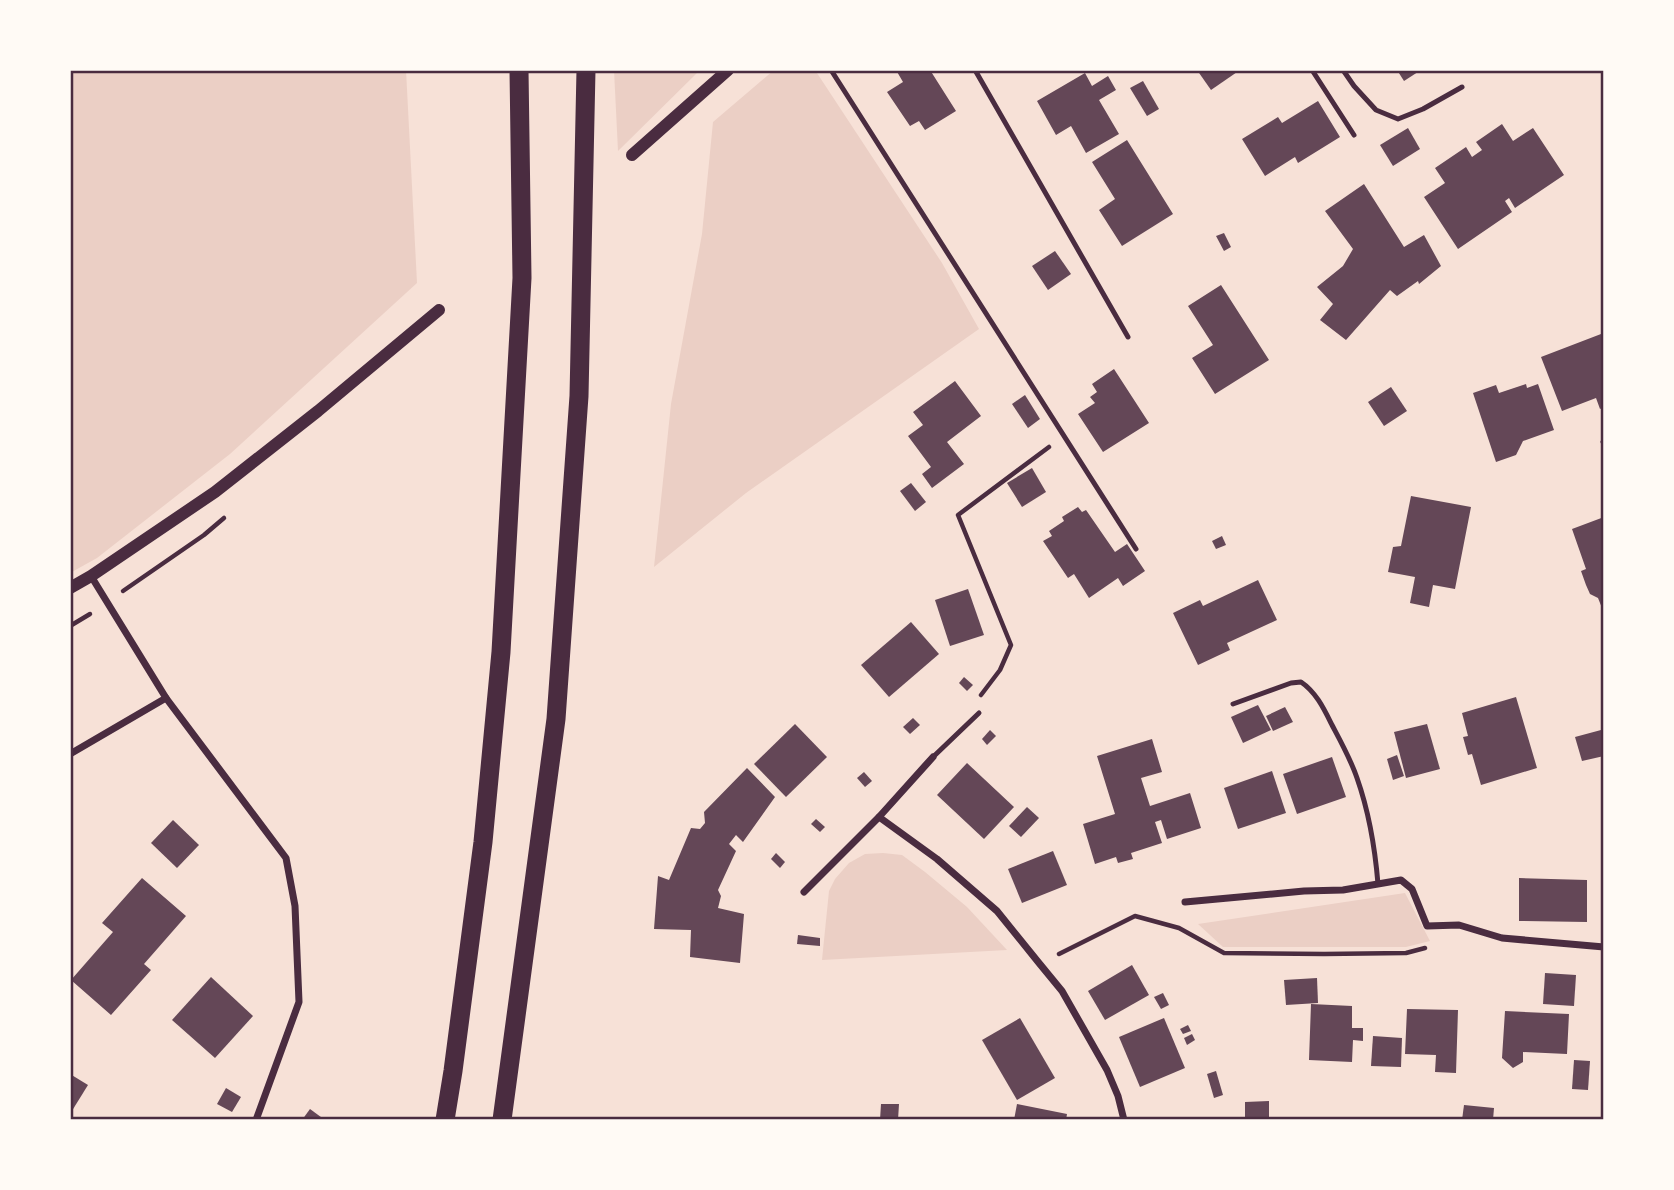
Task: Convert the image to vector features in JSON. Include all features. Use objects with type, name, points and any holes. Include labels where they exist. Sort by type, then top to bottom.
[{"type":"highway","points":[[445,1120],[483,842],[501,652],[522,278],[519,70]]},
{"type":"highway","points":[[502,1120],[556,719],[579,396],[586,70]]},
{"type":"street","points":[[632,155],[728,70]]},
{"type":"street","points":[[70,588],[215,492],[439,310]]},
{"type":"street","points":[[91,576],[166,698],[286,859],[295,906],[299,1002],[256,1120]]},
{"type":"street","points":[[70,754],[166,698]]},
{"type":"street","points":[[804,892],[879,817],[933,757]]},
{"type":"street","points":[[879,817],[937,859],[997,911],[1040,963],[1062,991],[1107,1070],[1124,1120]]},
{"type":"street","points":[[1185,902],[1343,890],[1401,880],[1412,889],[1427,926],[1459,925],[1502,938],[1604,947]]},
{"type":"lane","points":[[831,70],[1136,549]]},
{"type":"lane","points":[[975,70],[1128,337]]},
{"type":"lane","points":[[1312,70],[1354,135]]},
{"type":"lane","points":[[1343,70],[1376,110],[1398,119],[1423,109],[1462,87]]},
{"type":"lane","points":[[1233,704],[1291,683],[1301,682],[1310,688],[1326,713],[1358,779],[1375,849],[1378,884]]},
{"type":"lane","points":[[933,757],[979,713]]},
{"type":"path","points":[[979,713],[974,705],[1000,670],[1011,645],[958,515],[1064,436]]},
{"type":"path","points":[[1040,963],[1135,916],[1179,928],[1224,953],[1406,953],[1428,948]]},
{"type":"shaded area","points":[[70,70],[406,70],[417,283],[230,454],[97,558],[70,573]]},
{"type":"shaded area","points":[[614,70],[700,70],[618,151]]},
{"type":"shaded area","points":[[774,70],[815,70],[942,263],[979,329],[746,493],[654,567],[671,404],[702,234],[713,122]]},
{"type":"shaded area","points":[[865,854],[902,855],[925,872],[967,907],[1007,950],[822,960],[829,891],[835,879],[849,863]]},
{"type":"shaded area","points":[[1405,893],[1430,941],[1406,947],[1223,947],[1198,924]]},
{"type":"building","points":[[896,70],[930,70],[956,111],[925,130],[919,121],[910,126],[887,92],[903,82]]},
{"type":"building","points":[[1197,70],[1240,70],[1211,90]]},
{"type":"building","points":[[1397,70],[1421,70],[1404,81]]},
{"type":"building","points":[[1085,73],[1092,86],[1108,76],[1116,90],[1099,100],[1119,134],[1086,153],[1071,126],[1056,135],[1037,101]]},
{"type":"building","points":[[1143,81],[1159,109],[1147,116],[1130,88]]},
{"type":"building","points":[[1318,101],[1340,137],[1298,163],[1295,157],[1265,176],[1242,139],[1278,117],[1282,123]]},
{"type":"building","points":[[1502,124],[1513,141],[1533,128],[1564,175],[1515,208],[1509,198],[1505,201],[1512,212],[1458,249],[1424,197],[1445,183],[1435,168],[1466,147],[1472,157],[1482,150],[1476,142]]},
{"type":"building","points":[[1408,128],[1420,149],[1393,166],[1380,145]]},
{"type":"building","points":[[1127,140],[1173,214],[1122,246],[1099,210],[1115,199],[1092,162]]},
{"type":"building","points":[[1364,184],[1404,247],[1424,235],[1441,266],[1419,284],[1418,281],[1397,296],[1390,290],[1346,340],[1320,320],[1333,304],[1317,287],[1343,266],[1353,249],[1325,211]]},
{"type":"building","points":[[1224,233],[1231,247],[1224,251],[1216,236]]},
{"type":"building","points":[[1055,251],[1071,274],[1048,290],[1032,266]]},
{"type":"building","points":[[1221,285],[1269,360],[1215,394],[1192,358],[1213,345],[1188,306]]},
{"type":"building","points":[[1601,334],[1604,341],[1604,407],[1600,409],[1596,398],[1562,411],[1541,357]]},
{"type":"building","points":[[1114,369],[1149,423],[1103,452],[1078,414],[1095,403],[1090,397],[1097,392],[1092,384]]},
{"type":"building","points":[[955,381],[981,416],[947,442],[964,464],[932,488],[922,474],[931,467],[908,436],[923,425],[913,412]]},
{"type":"building","points":[[1526,384],[1527,388],[1538,384],[1554,430],[1523,441],[1516,455],[1496,462],[1473,393],[1496,385],[1499,393]]},
{"type":"building","points":[[1391,387],[1407,411],[1384,426],[1368,402]]},
{"type":"building","points":[[1025,395],[1040,419],[1028,428],[1012,404]]},
{"type":"building","points":[[1032,468],[1046,492],[1022,507],[1007,483]]},
{"type":"building","points":[[911,483],[926,502],[915,511],[900,491]]},
{"type":"building","points":[[1411,496],[1471,507],[1455,589],[1433,585],[1429,607],[1410,603],[1415,577],[1388,572],[1393,547],[1401,546]]},
{"type":"building","points":[[1078,507],[1082,512],[1086,510],[1115,552],[1127,544],[1145,571],[1123,586],[1118,578],[1089,598],[1074,574],[1068,578],[1043,541],[1052,536],[1049,531],[1064,521],[1062,517]]},
{"type":"building","points":[[1604,517],[1604,613],[1598,598],[1590,594],[1586,585],[1581,571],[1586,569],[1572,529]]},
{"type":"building","points":[[1222,536],[1226,545],[1216,549],[1212,541]]},
{"type":"building","points":[[1258,580],[1277,620],[1227,643],[1230,650],[1198,665],[1173,613],[1200,600],[1203,606]]},
{"type":"building","points":[[968,589],[984,635],[950,646],[935,600]]},
{"type":"building","points":[[911,622],[939,654],[889,697],[861,665]]},
{"type":"building","points":[[964,677],[973,685],[967,691],[959,683]]},
{"type":"building","points":[[1516,697],[1537,768],[1481,785],[1472,754],[1468,755],[1463,737],[1468,736],[1462,713]]},
{"type":"building","points":[[1258,705],[1271,730],[1243,743],[1231,717]]},
{"type":"building","points":[[1285,707],[1293,722],[1273,731],[1266,716]]},
{"type":"building","points":[[913,718],[920,725],[910,734],[903,727]]},
{"type":"building","points":[[795,724],[827,757],[786,797],[754,764]]},
{"type":"building","points":[[1427,724],[1440,769],[1406,778],[1394,732]]},
{"type":"building","points":[[990,730],[996,736],[987,745],[982,739]]},
{"type":"building","points":[[1601,730],[1604,756],[1582,761],[1575,737]]},
{"type":"building","points":[[1152,739],[1162,772],[1141,778],[1150,806],[1190,793],[1201,828],[1167,839],[1161,820],[1155,822],[1162,843],[1131,853],[1133,859],[1118,863],[1116,857],[1095,864],[1083,824],[1115,814],[1097,756]]},
{"type":"building","points":[[1397,755],[1404,776],[1393,780],[1387,759]]},
{"type":"building","points":[[1332,757],[1346,797],[1297,814],[1283,774]]},
{"type":"building","points":[[967,763],[1014,807],[984,839],[937,795]]},
{"type":"building","points":[[747,768],[775,797],[743,842],[736,835],[729,844],[736,851],[718,890],[721,896],[718,908],[744,914],[740,963],[690,957],[691,930],[654,929],[658,876],[669,880],[691,828],[700,829],[705,823],[704,812]]},
{"type":"building","points":[[1272,771],[1286,813],[1238,829],[1224,788]]},
{"type":"building","points":[[864,772],[872,781],[865,787],[857,778]]},
{"type":"building","points":[[1027,807],[1039,818],[1021,837],[1009,826]]},
{"type":"building","points":[[816,819],[825,827],[820,832],[811,824]]},
{"type":"building","points":[[173,820],[199,845],[177,868],[151,843]]},
{"type":"building","points":[[1053,851],[1067,885],[1022,903],[1008,869]]},
{"type":"building","points":[[776,853],[785,862],[780,868],[771,859]]},
{"type":"building","points":[[142,878],[186,916],[144,964],[151,970],[111,1015],[71,980],[113,932],[102,923]]},
{"type":"building","points":[[1519,878],[1587,880],[1587,922],[1519,921]]},
{"type":"building","points":[[798,935],[820,938],[820,946],[797,944]]},
{"type":"building","points":[[1132,965],[1149,995],[1105,1020],[1088,991]]},
{"type":"building","points":[[1545,973],[1576,975],[1574,1006],[1543,1004]]},
{"type":"building","points":[[211,977],[253,1016],[215,1058],[172,1020]]},
{"type":"building","points":[[1317,978],[1318,1003],[1286,1005],[1284,980]]},
{"type":"building","points":[[1163,993],[1169,1005],[1161,1009],[1154,997]]},
{"type":"building","points":[[1311,1004],[1352,1006],[1352,1028],[1363,1028],[1363,1041],[1353,1040],[1352,1062],[1309,1060]]},
{"type":"building","points":[[1407,1009],[1458,1010],[1456,1073],[1435,1072],[1436,1055],[1405,1054]]},
{"type":"building","points":[[1505,1011],[1569,1014],[1567,1054],[1523,1052],[1523,1062],[1513,1068],[1502,1058]]},
{"type":"building","points":[[1020,1018],[1055,1078],[1017,1100],[982,1040]]},
{"type":"building","points":[[1164,1018],[1185,1068],[1140,1087],[1119,1037]]},
{"type":"building","points":[[1188,1025],[1191,1031],[1183,1034],[1180,1029]]},
{"type":"building","points":[[1192,1034],[1195,1040],[1187,1045],[1184,1038]]},
{"type":"building","points":[[1373,1036],[1402,1038],[1401,1067],[1371,1066]]},
{"type":"building","points":[[1574,1060],[1590,1061],[1588,1090],[1572,1089]]},
{"type":"building","points":[[1216,1071],[1223,1095],[1214,1098],[1207,1074]]},
{"type":"building","points":[[70,1074],[88,1085],[70,1114]]},
{"type":"building","points":[[226,1088],[241,1097],[232,1112],[217,1104]]},
{"type":"building","points":[[1269,1101],[1269,1117],[1245,1118],[1245,1102]]},
{"type":"building","points":[[881,1104],[899,1104],[898,1120],[880,1120]]},
{"type":"building","points":[[1017,1104],[1067,1114],[1066,1120],[1014,1120]]},
{"type":"building","points":[[1464,1105],[1494,1108],[1493,1120],[1462,1120]]},
{"type":"building","points":[[310,1109],[325,1120],[302,1120]]}]
